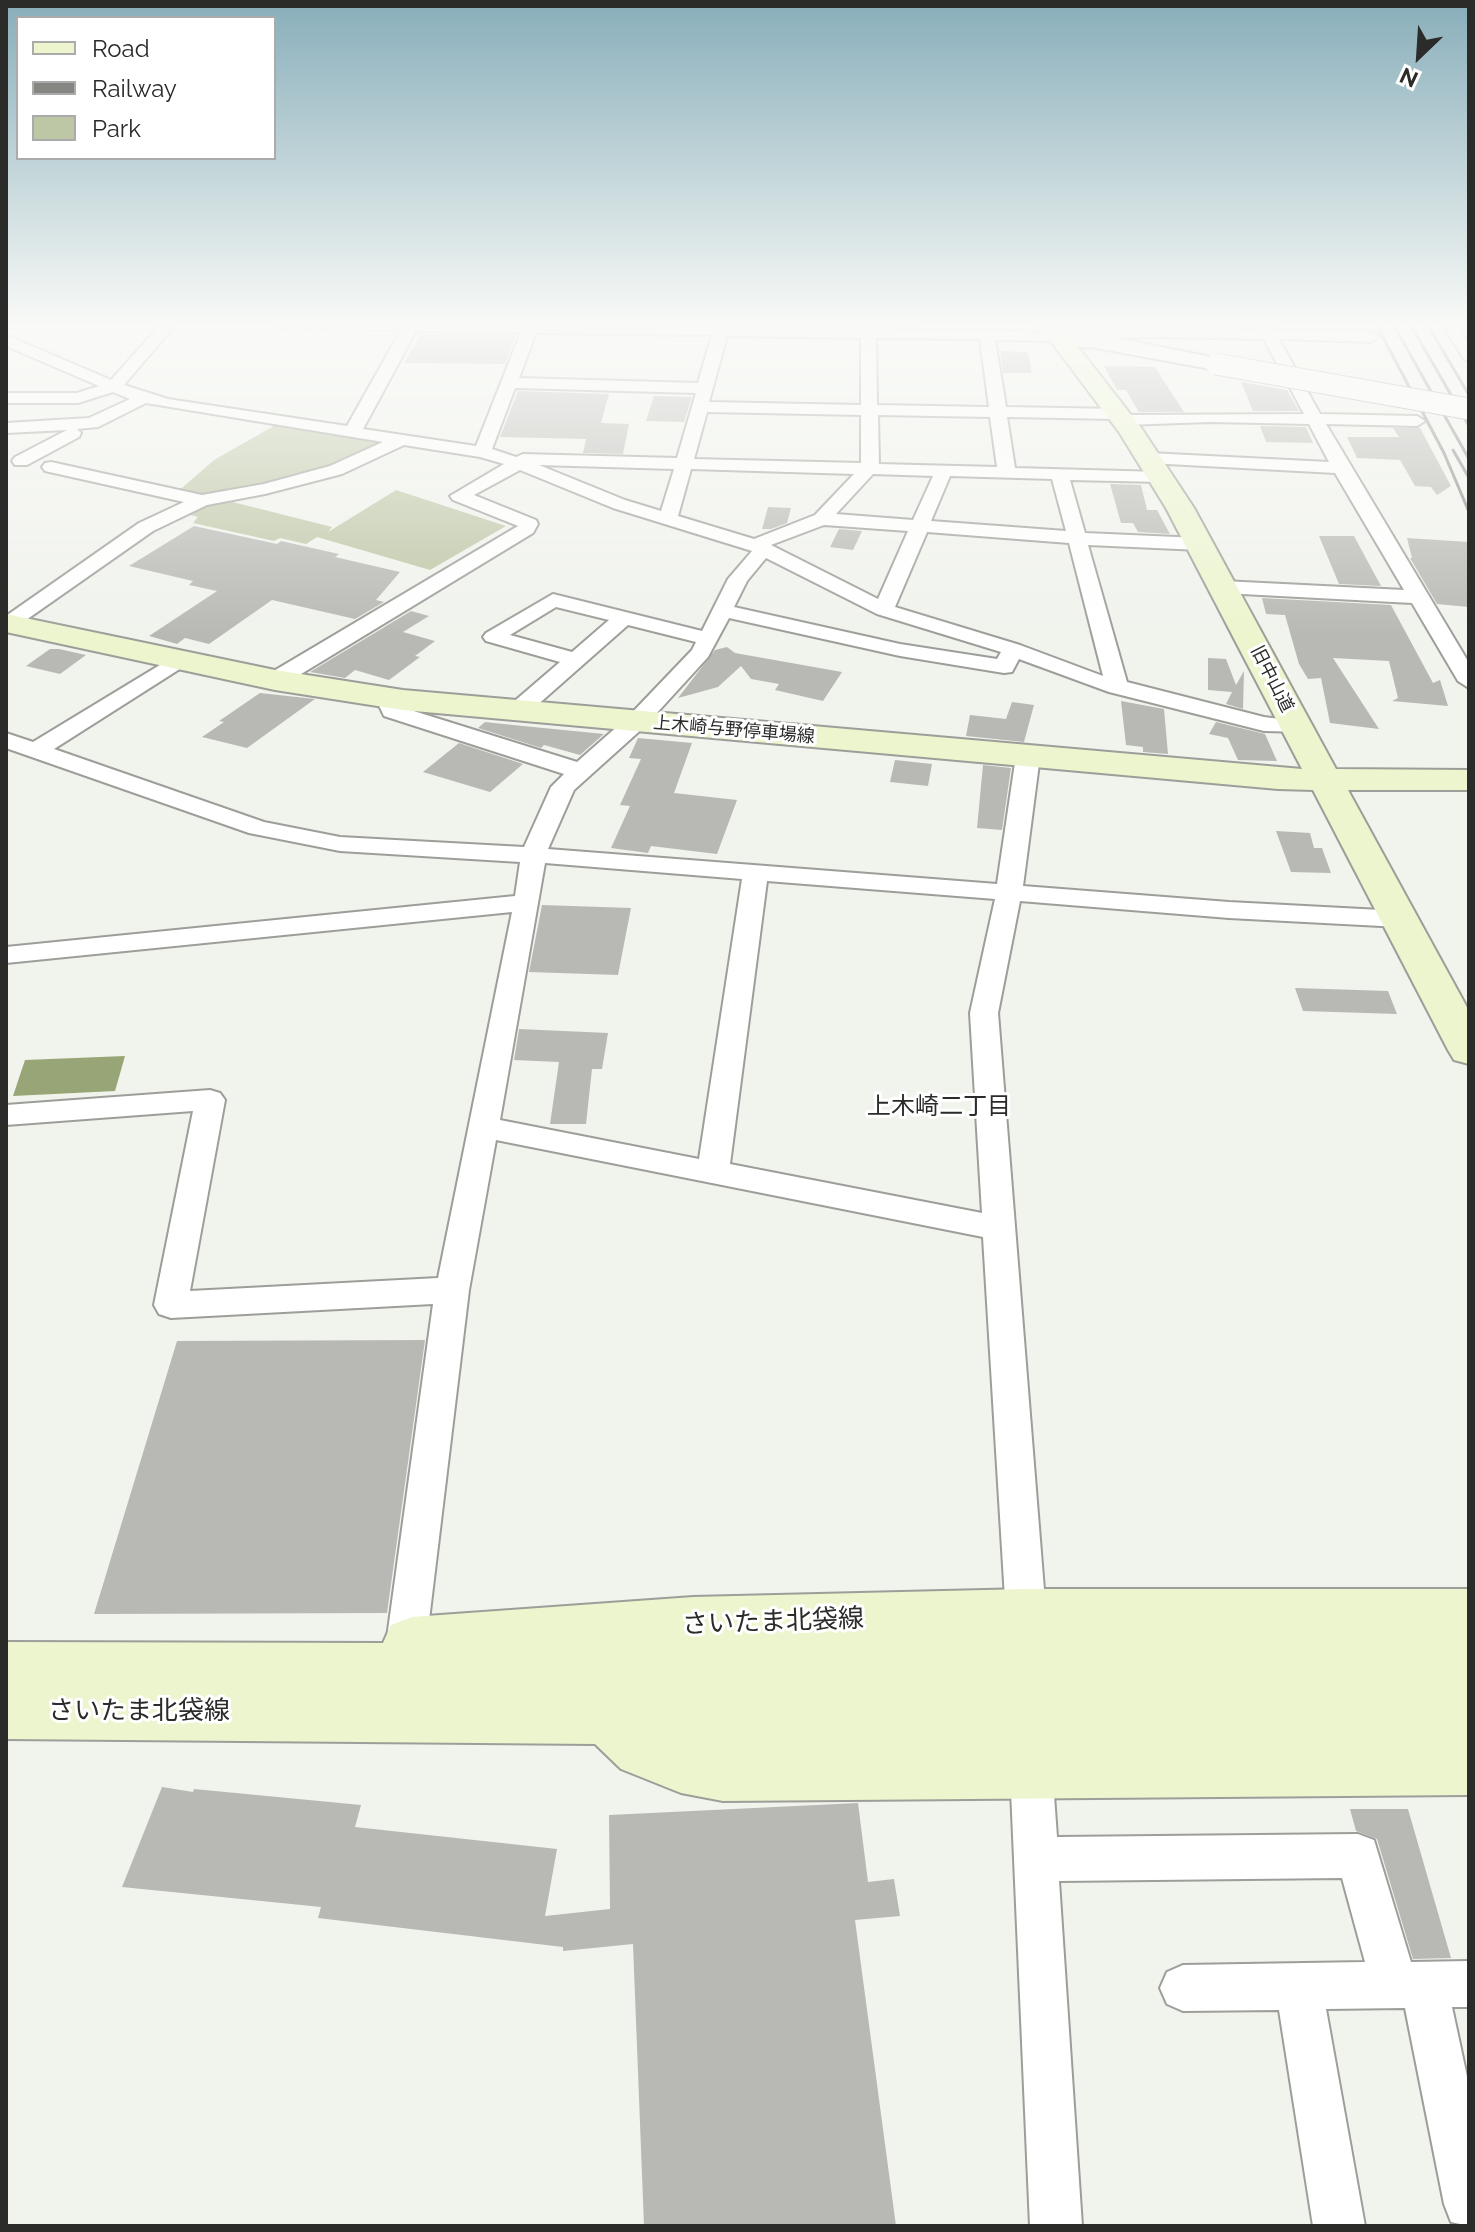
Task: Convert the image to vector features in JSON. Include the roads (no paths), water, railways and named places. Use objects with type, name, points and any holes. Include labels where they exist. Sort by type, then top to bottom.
[{"type":"main road","name":"旧中山道","points":[[1128,428],[1200,544],[1469,1050]]},
{"type":"main road","name":"上木崎与野停車場線","points":[[7,623],[275,680],[386,697],[1278,779],[1469,780]]},
{"type":"main road","name":"さいたま北袋線","points":[[6,1710],[608,1715],[643,1748],[681,1763],[723,1770],[1028,1689],[1469,1615]]},
{"type":"main road","name":"さいたま北袋線","points":[[79,1669],[693,1624],[1028,1689],[1469,1765]]},
{"type":"main road","name":"さいたま北袋線","points":[[1028,1689],[1469,1664]]},
{"type":"main road","name":"さいたま北袋線","points":[[6,1670],[613,1671],[1469,1712]]},
{"type":"street","points":[[21,461],[82,428]]},
{"type":"street","points":[[317,428],[482,452],[516,462],[619,504],[760,547],[884,610],[1013,649],[1063,670],[1117,687],[1264,724],[1297,727]]},
{"type":"street","points":[[352,433],[355,428]]},
{"type":"street","points":[[482,452],[491,428]]},
{"type":"street","points":[[668,520],[694,428]]},
{"type":"street","points":[[406,1645],[452,1290],[527,903],[533,855],[563,787],[636,722],[701,653],[738,579],[760,547],[822,519],[870,467],[870,428]]},
{"type":"street","points":[[1002,428],[1007,473]]},
{"type":"street","points":[[1318,428],[1469,681]]},
{"type":"street","points":[[7,623],[146,527],[202,500],[265,489],[336,470],[402,440]]},
{"type":"street","points":[[275,680],[526,529],[529,524],[459,496],[516,462],[530,458],[1060,475],[1155,468],[1341,468]]},
{"type":"street","points":[[51,467],[202,500]]},
{"type":"street","points":[[884,610],[944,470]]},
{"type":"street","points":[[1060,475],[1117,687]]},
{"type":"street","points":[[822,519],[1200,544]]},
{"type":"street","points":[[1223,587],[1417,597]]},
{"type":"street","points":[[805,629],[839,588]]},
{"type":"street","points":[[577,660],[493,637],[553,600],[706,638]]},
{"type":"street","points":[[722,610],[900,650],[1004,667],[1013,649]]},
{"type":"street","points":[[518,710],[624,618]]},
{"type":"street","points":[[38,749],[178,660]]},
{"type":"street","points":[[386,697],[392,711],[580,771]]},
{"type":"street","points":[[6,740],[258,828],[340,844],[533,855],[1229,910],[1400,919]]},
{"type":"street","points":[[1028,756],[1009,892],[984,1013],[1028,1689],[1056,2226]]},
{"type":"street","points":[[713,1172],[755,874]]},
{"type":"street","points":[[6,955],[527,903]]},
{"type":"street","points":[[6,1115],[210,1100],[171,1305],[452,1290]]},
{"type":"street","points":[[482,1127],[997,1228]]},
{"type":"street","points":[[1035,1859],[1358,1856],[1429,1985],[1469,2204]]},
{"type":"street","points":[[1183,1988],[1429,1985]]},
{"type":"street","points":[[1299,1987],[1339,2226]]},
{"type":"railway","points":[[1431,428],[1469,512]]},
{"type":"railway","points":[[1452,428],[1469,459]]},
{"type":"railway","points":[[1453,450],[1469,478]]},
{"type":"district","name":"上木崎二丁目","points":[[939,1107]]}]
